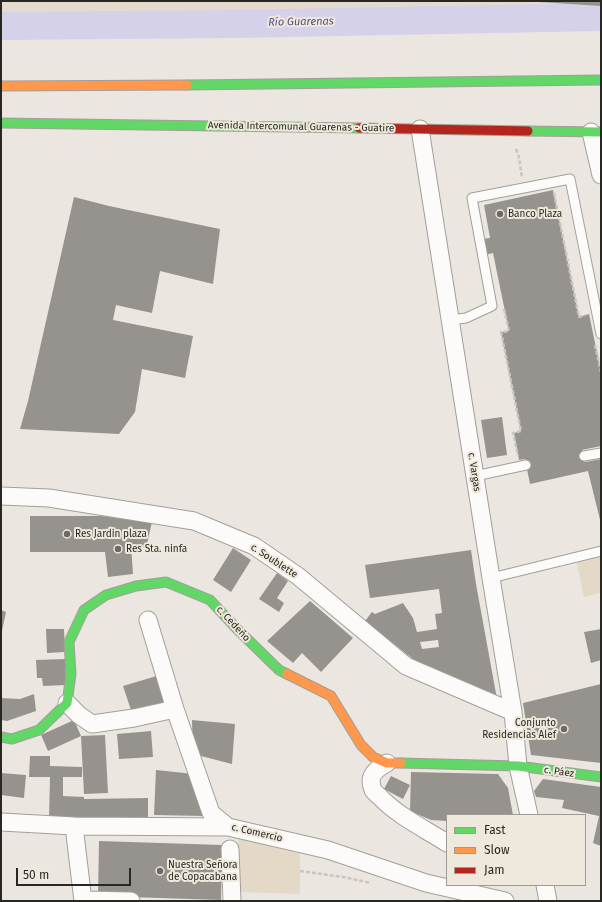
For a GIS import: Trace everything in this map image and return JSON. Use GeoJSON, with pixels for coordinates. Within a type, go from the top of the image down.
{"type":"FeatureCollection","features":[{"type":"Feature","properties":{"kind":"main road"},"geometry":{"type":"LineString","coordinates":[[1,86],[238,85],[601,80]]}},
{"type":"Feature","properties":{"kind":"main road","name":"Avenida Intercomunal Guarenas - Guatire"},"geometry":{"type":"LineString","coordinates":[[1,123],[596,132]]}},
{"type":"Feature","properties":{"kind":"main road","name":"c. Cedeño"},"geometry":{"type":"LineString","coordinates":[[67,703],[71,674],[69,642],[84,610],[106,595],[136,586],[166,582],[210,600],[237,630],[279,670],[331,696],[361,745],[373,757],[387,764],[518,766]]}},
{"type":"Feature","properties":{"kind":"main road"},"geometry":{"type":"LineString","coordinates":[[1,737],[12,739],[39,730],[67,703]]}},
{"type":"Feature","properties":{"kind":"main road","name":"c. Páez"},"geometry":{"type":"LineString","coordinates":[[518,766],[601,778]]}},
{"type":"Feature","properties":{"kind":"street","name":"c. Vargas"},"geometry":{"type":"LineString","coordinates":[[420,129],[513,712],[518,766],[529,814]]}},
{"type":"Feature","properties":{"kind":"street"},"geometry":{"type":"LineString","coordinates":[[596,132],[601,175]]}},
{"type":"Feature","properties":{"kind":"street","name":"c. Soublette"},"geometry":{"type":"LineString","coordinates":[[1,496],[49,498],[194,521],[254,546],[298,576],[406,666],[513,712]]}},
{"type":"Feature","properties":{"kind":"street"},"geometry":{"type":"LineString","coordinates":[[148,620],[175,709],[211,813],[228,827]]}},
{"type":"Feature","properties":{"kind":"street"},"geometry":{"type":"LineString","coordinates":[[67,703],[79,715],[92,724],[134,718],[175,709]]}},
{"type":"Feature","properties":{"kind":"street"},"geometry":{"type":"LineString","coordinates":[[387,764],[374,772],[371,780],[374,791],[397,811],[446,842]]}},
{"type":"Feature","properties":{"kind":"street","name":"c. Comercio"},"geometry":{"type":"LineString","coordinates":[[1,822],[74,826],[228,827],[328,850],[426,883],[505,901]]}},
{"type":"Feature","properties":{"kind":"street"},"geometry":{"type":"LineString","coordinates":[[74,826],[83,901],[131,901]]}},
{"type":"Feature","properties":{"kind":"street"},"geometry":{"type":"LineString","coordinates":[[230,849],[232,901]]}},
{"type":"Feature","properties":{"kind":"street"},"geometry":{"type":"LineString","coordinates":[[545,886],[548,901]]}},
{"type":"Feature","properties":{"kind":"lane"},"geometry":{"type":"LineString","coordinates":[[450,317],[492,306],[472,198],[570,179],[601,334]]}},
{"type":"Feature","properties":{"kind":"lane"},"geometry":{"type":"LineString","coordinates":[[584,456],[601,453]]}},
{"type":"Feature","properties":{"kind":"lane"},"geometry":{"type":"LineString","coordinates":[[475,476],[526,465]]}},
{"type":"Feature","properties":{"kind":"lane"},"geometry":{"type":"LineString","coordinates":[[491,578],[601,551]]}},
{"type":"Feature","properties":{"kind":"path"},"geometry":{"type":"LineString","coordinates":[[510,130],[519,157],[524,188]]}},
{"type":"Feature","properties":{"kind":"path"},"geometry":{"type":"LineString","coordinates":[[553,190],[576,305]]}},
{"type":"Feature","properties":{"kind":"path"},"geometry":{"type":"LineString","coordinates":[[492,306],[504,304],[509,331],[501,332],[521,431],[513,433],[519,460],[525,459],[526,465]]}},
{"type":"Feature","properties":{"kind":"path"},"geometry":{"type":"LineString","coordinates":[[300,870],[343,876],[374,884]]}},
{"type":"Feature","properties":{"kind":"shaded area"},"geometry":{"type":"Polygon","coordinates":[[[1,1],[601,1],[601,14],[1,20],[1,1]]]}},
{"type":"Feature","properties":{"kind":"shaded area"},"geometry":{"type":"Polygon","coordinates":[[[601,554],[601,593],[584,597],[576,560],[601,554]]]}},
{"type":"Feature","properties":{"kind":"shaded area"},"geometry":{"type":"Polygon","coordinates":[[[238,838],[300,854],[300,894],[239,892],[238,838]]]}},
{"type":"Feature","properties":{"kind":"building"},"geometry":{"type":"Polygon","coordinates":[[[601,1],[601,6],[539,2],[601,1]]]}},
{"type":"Feature","properties":{"kind":"building"},"geometry":{"type":"Polygon","coordinates":[[[553,190],[579,317],[589,314],[601,372],[601,446],[582,450],[585,462],[601,459],[601,524],[588,471],[530,484],[525,459],[519,460],[514,433],[521,431],[501,332],[509,331],[493,253],[485,255],[482,239],[490,238],[484,205],[553,190]]]}},
{"type":"Feature","properties":{"kind":"building"},"geometry":{"type":"Polygon","coordinates":[[[74,197],[109,206],[220,229],[213,284],[160,271],[152,313],[116,305],[113,320],[193,336],[185,378],[142,369],[135,412],[119,434],[20,429],[28,401],[74,197]]]}},
{"type":"Feature","properties":{"kind":"building"},"geometry":{"type":"Polygon","coordinates":[[[502,417],[507,455],[487,458],[481,420],[502,417]]]}},
{"type":"Feature","properties":{"kind":"building"},"geometry":{"type":"Polygon","coordinates":[[[30,516],[101,516],[152,522],[146,548],[131,545],[133,574],[108,577],[105,552],[30,552],[30,516]]]}},
{"type":"Feature","properties":{"kind":"building"},"geometry":{"type":"Polygon","coordinates":[[[233,548],[251,560],[231,592],[213,580],[233,548]]]}},
{"type":"Feature","properties":{"kind":"building"},"geometry":{"type":"Polygon","coordinates":[[[471,550],[497,699],[418,663],[365,621],[372,612],[375,614],[403,603],[413,618],[417,632],[437,629],[435,614],[442,613],[439,589],[370,598],[365,565],[471,550]],[[438,640],[420,642],[422,649],[439,647],[438,640]]]}},
{"type":"Feature","properties":{"kind":"building"},"geometry":{"type":"Polygon","coordinates":[[[277,573],[288,581],[277,598],[284,603],[279,612],[259,599],[277,573]]]}},
{"type":"Feature","properties":{"kind":"building"},"geometry":{"type":"Polygon","coordinates":[[[310,601],[353,638],[321,672],[302,653],[293,663],[267,641],[310,601]]]}},
{"type":"Feature","properties":{"kind":"building"},"geometry":{"type":"Polygon","coordinates":[[[1,610],[6,612],[2,631],[1,631],[1,610]]]}},
{"type":"Feature","properties":{"kind":"building"},"geometry":{"type":"Polygon","coordinates":[[[46,629],[64,629],[65,652],[47,653],[46,629]]]}},
{"type":"Feature","properties":{"kind":"building"},"geometry":{"type":"Polygon","coordinates":[[[601,629],[601,660],[591,663],[584,632],[601,629]]]}},
{"type":"Feature","properties":{"kind":"building"},"geometry":{"type":"Polygon","coordinates":[[[65,659],[66,685],[43,686],[42,678],[37,678],[36,660],[65,659]]]}},
{"type":"Feature","properties":{"kind":"building"},"geometry":{"type":"Polygon","coordinates":[[[160,675],[168,702],[132,713],[123,686],[160,675]]]}},
{"type":"Feature","properties":{"kind":"building","name":"Conjunto Residencias Alef"},"geometry":{"type":"Polygon","coordinates":[[[601,684],[601,763],[531,755],[523,703],[601,684]]]}},
{"type":"Feature","properties":{"kind":"building"},"geometry":{"type":"Polygon","coordinates":[[[34,694],[36,711],[7,721],[1,720],[1,698],[20,699],[34,694]]]}},
{"type":"Feature","properties":{"kind":"building"},"geometry":{"type":"Polygon","coordinates":[[[74,720],[81,736],[48,751],[41,735],[74,720]]]}},
{"type":"Feature","properties":{"kind":"building"},"geometry":{"type":"Polygon","coordinates":[[[192,720],[235,724],[232,764],[193,754],[192,720]]]}},
{"type":"Feature","properties":{"kind":"building"},"geometry":{"type":"Polygon","coordinates":[[[151,731],[153,757],[119,759],[117,734],[151,731]]]}},
{"type":"Feature","properties":{"kind":"building"},"geometry":{"type":"Polygon","coordinates":[[[105,735],[108,793],[84,794],[81,736],[105,735]]]}},
{"type":"Feature","properties":{"kind":"building"},"geometry":{"type":"Polygon","coordinates":[[[30,756],[50,756],[50,766],[82,767],[82,777],[63,777],[63,796],[84,797],[84,799],[148,798],[148,819],[49,818],[50,777],[29,777],[30,756]]]}},
{"type":"Feature","properties":{"kind":"building"},"geometry":{"type":"Polygon","coordinates":[[[156,770],[194,774],[204,816],[154,815],[156,770]]]}},
{"type":"Feature","properties":{"kind":"building"},"geometry":{"type":"Polygon","coordinates":[[[411,772],[498,774],[508,788],[513,814],[446,814],[446,821],[431,820],[410,811],[411,772]]]}},
{"type":"Feature","properties":{"kind":"building"},"geometry":{"type":"Polygon","coordinates":[[[1,773],[26,775],[24,798],[1,795],[1,773]]]}},
{"type":"Feature","properties":{"kind":"building"},"geometry":{"type":"Polygon","coordinates":[[[391,776],[410,785],[403,799],[384,789],[391,776]]]}},
{"type":"Feature","properties":{"kind":"building"},"geometry":{"type":"Polygon","coordinates":[[[543,779],[601,787],[601,846],[593,843],[599,816],[562,808],[564,800],[536,797],[534,791],[543,779]]]}},
{"type":"Feature","properties":{"kind":"building","name":"Nuestra Señora de Copacabana"},"geometry":{"type":"Polygon","coordinates":[[[99,841],[222,845],[221,900],[98,896],[99,841]]]}},
{"type":"Feature","properties":{"kind":"waterway","name":"Río Guarenas"},"geometry":{"type":"LineString","coordinates":[[1,26],[236,24],[601,17]]}},
{"type":"Feature","properties":{"kind":"traffic: fast"},"geometry":{"type":"LineString","coordinates":[[187,85],[601,80]]}},
{"type":"Feature","properties":{"kind":"traffic: fast"},"geometry":{"type":"LineString","coordinates":[[1,123],[359,128]]}},
{"type":"Feature","properties":{"kind":"traffic: fast"},"geometry":{"type":"LineString","coordinates":[[528,131],[601,132]]}},
{"type":"Feature","properties":{"kind":"traffic: fast"},"geometry":{"type":"LineString","coordinates":[[1,737],[12,739],[39,730],[67,703],[71,674],[69,642],[84,610],[106,595],[136,586],[166,582],[210,600],[279,670],[287,674]]}},
{"type":"Feature","properties":{"kind":"traffic: fast"},"geometry":{"type":"LineString","coordinates":[[401,763],[518,766],[601,777]]}},
{"type":"Feature","properties":{"kind":"traffic: slow"},"geometry":{"type":"LineString","coordinates":[[1,86],[187,85]]}},
{"type":"Feature","properties":{"kind":"traffic: slow"},"geometry":{"type":"LineString","coordinates":[[287,674],[331,696],[361,745],[373,757],[387,763],[401,763]]}},
{"type":"Feature","properties":{"kind":"traffic: jam"},"geometry":{"type":"LineString","coordinates":[[359,128],[528,131]]}},
{"type":"Feature","properties":{"kind":"place","name":"Banco Plaza"},"geometry":{"type":"Point","coordinates":[500,214]}},
{"type":"Feature","properties":{"kind":"place","name":"Res Jardin plaza"},"geometry":{"type":"Point","coordinates":[67,534]}},
{"type":"Feature","properties":{"kind":"place","name":"Res Sta. ninfa"},"geometry":{"type":"Point","coordinates":[118,549]}},
{"type":"Feature","properties":{"kind":"place","name":"Conjunto Residencias Alef"},"geometry":{"type":"Point","coordinates":[564,729]}},
{"type":"Feature","properties":{"kind":"place","name":"Nuestra Señora de Copacabana"},"geometry":{"type":"Point","coordinates":[160,871]}}]}
